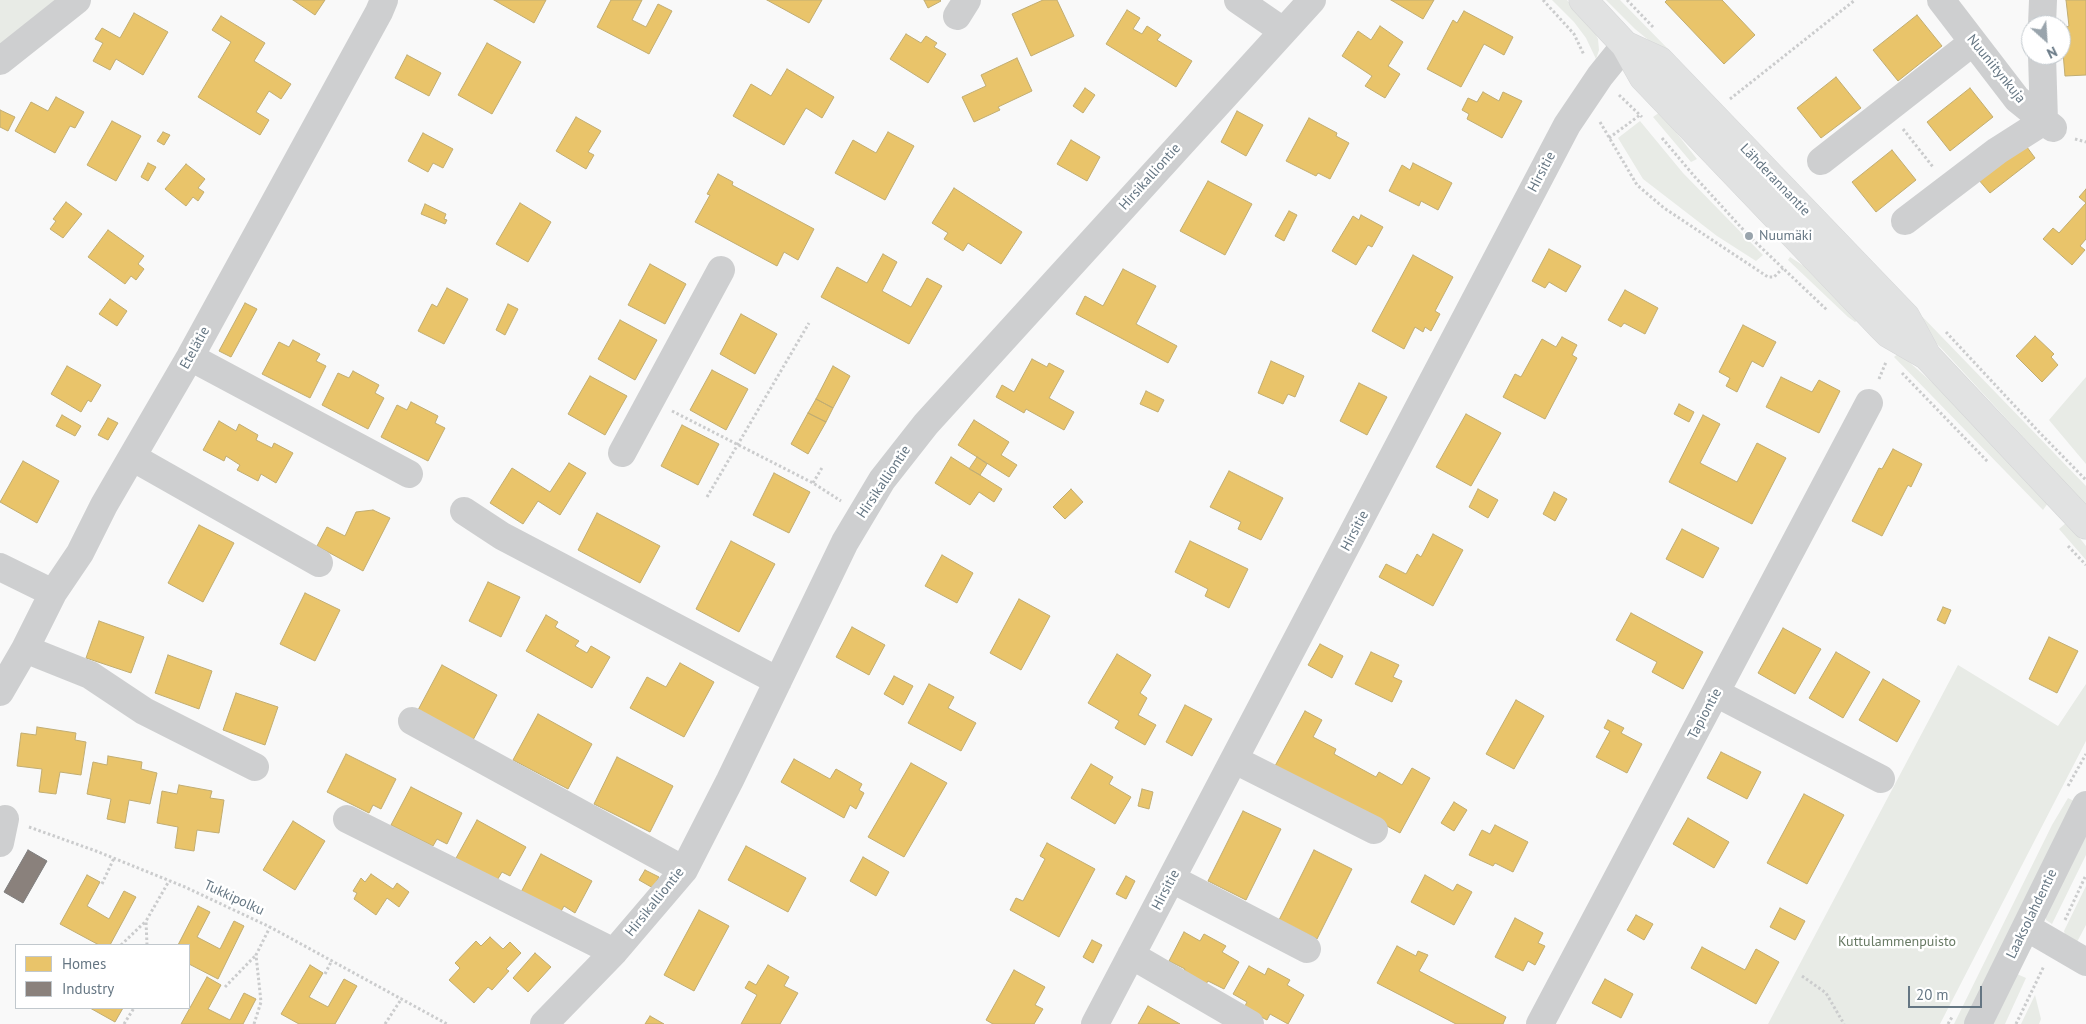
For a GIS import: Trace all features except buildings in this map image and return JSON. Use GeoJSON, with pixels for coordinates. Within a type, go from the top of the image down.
{"type":"FeatureCollection","features":[{"type":"Feature","properties":{"kind":"main road","name":"Lähderannantie"},"geometry":{"type":"LineString","coordinates":[[1583,0],[1624,45],[1660,60],[1906,317],[1927,356],[2086,525]]}},
{"type":"Feature","properties":{"kind":"street"},"geometry":{"type":"LineString","coordinates":[[0,61],[77,0]]}},
{"type":"Feature","properties":{"kind":"street","name":"Etelätie"},"geometry":{"type":"LineString","coordinates":[[0,692],[26,649],[53,593],[80,553],[104,505],[190,357],[384,0]]}},
{"type":"Feature","properties":{"kind":"street"},"geometry":{"type":"LineString","coordinates":[[1238,0],[1283,32]]}},
{"type":"Feature","properties":{"kind":"street","name":"Hirsikalliontie"},"geometry":{"type":"LineString","coordinates":[[544,1024],[614,952],[684,870],[846,542],[882,480],[926,424],[1312,0]]}},
{"type":"Feature","properties":{"kind":"street","name":"Nuuniitynkuja"},"geometry":{"type":"LineString","coordinates":[[1941,0],[2017,99],[2051,126]]}},
{"type":"Feature","properties":{"kind":"street"},"geometry":{"type":"LineString","coordinates":[[2042,15],[2043,0]]}},
{"type":"Feature","properties":{"kind":"street"},"geometry":{"type":"LineString","coordinates":[[1821,161],[1973,42]]}},
{"type":"Feature","properties":{"kind":"street","name":"Hirsitie"},"geometry":{"type":"LineString","coordinates":[[1095,1024],[1567,125],[1624,45]]}},
{"type":"Feature","properties":{"kind":"street"},"geometry":{"type":"LineString","coordinates":[[1905,221],[1996,151],[2051,126],[2043,65]]}},
{"type":"Feature","properties":{"kind":"street"},"geometry":{"type":"LineString","coordinates":[[622,453],[722,270]]}},
{"type":"Feature","properties":{"kind":"street"},"geometry":{"type":"LineString","coordinates":[[190,357],[409,474]]}},
{"type":"Feature","properties":{"kind":"street","name":"Tapiontie"},"geometry":{"type":"LineString","coordinates":[[1540,1024],[1869,403]]}},
{"type":"Feature","properties":{"kind":"street"},"geometry":{"type":"LineString","coordinates":[[132,456],[319,563]]}},
{"type":"Feature","properties":{"kind":"street"},"geometry":{"type":"LineString","coordinates":[[464,511],[502,536],[778,682]]}},
{"type":"Feature","properties":{"kind":"street"},"geometry":{"type":"LineString","coordinates":[[0,567],[53,593]]}},
{"type":"Feature","properties":{"kind":"street"},"geometry":{"type":"LineString","coordinates":[[26,649],[90,676],[144,711],[255,767]]}},
{"type":"Feature","properties":{"kind":"street"},"geometry":{"type":"LineString","coordinates":[[1716,693],[1882,779]]}},
{"type":"Feature","properties":{"kind":"street"},"geometry":{"type":"LineString","coordinates":[[412,721],[684,870]]}},
{"type":"Feature","properties":{"kind":"street"},"geometry":{"type":"LineString","coordinates":[[1235,760],[1374,830]]}},
{"type":"Feature","properties":{"kind":"street","name":"Laaksolahdentie"},"geometry":{"type":"LineString","coordinates":[[1978,1024],[2086,805]]}},
{"type":"Feature","properties":{"kind":"street"},"geometry":{"type":"LineString","coordinates":[[347,819],[614,952]]}},
{"type":"Feature","properties":{"kind":"street"},"geometry":{"type":"LineString","coordinates":[[1172,879],[1307,949]]}},
{"type":"Feature","properties":{"kind":"street"},"geometry":{"type":"LineString","coordinates":[[2026,927],[2086,962]]}},
{"type":"Feature","properties":{"kind":"street"},"geometry":{"type":"LineString","coordinates":[[1131,956],[1250,1024]]}},
{"type":"Feature","properties":{"kind":"path"},"geometry":{"type":"LineString","coordinates":[[1727,102],[1855,0]]}},
{"type":"Feature","properties":{"kind":"path"},"geometry":{"type":"LineString","coordinates":[[1582,104],[1596,114],[1637,184],[1664,208],[1768,278],[1774,277],[1783,268]]}},
{"type":"Feature","properties":{"kind":"path"},"geometry":{"type":"LineString","coordinates":[[1888,109],[1949,188]]}},
{"type":"Feature","properties":{"kind":"path"},"geometry":{"type":"LineString","coordinates":[[1609,138],[1640,115]]}},
{"type":"Feature","properties":{"kind":"path"},"geometry":{"type":"LineString","coordinates":[[706,497],[810,323]]}},
{"type":"Feature","properties":{"kind":"path"},"geometry":{"type":"LineString","coordinates":[[651,400],[813,483],[834,495],[859,518]]}},
{"type":"Feature","properties":{"kind":"path"},"geometry":{"type":"LineString","coordinates":[[813,483],[823,466]]}},
{"type":"Feature","properties":{"kind":"path","name":"Tukkipolku"},"geometry":{"type":"LineString","coordinates":[[2,831],[114,858],[169,881],[270,927],[448,1024]]}},
{"type":"Feature","properties":{"kind":"path"},"geometry":{"type":"LineString","coordinates":[[102,884],[114,858]]}},
{"type":"Feature","properties":{"kind":"path"},"geometry":{"type":"LineString","coordinates":[[122,944],[146,921],[169,881]]}},
{"type":"Feature","properties":{"kind":"path"},"geometry":{"type":"LineString","coordinates":[[146,921],[147,944]]}},
{"type":"Feature","properties":{"kind":"path"},"geometry":{"type":"LineString","coordinates":[[225,987],[256,955],[270,927]]}},
{"type":"Feature","properties":{"kind":"path"},"geometry":{"type":"LineString","coordinates":[[254,1024],[260,1002],[256,955]]}},
{"type":"Feature","properties":{"kind":"path"},"geometry":{"type":"LineString","coordinates":[[324,974],[332,960]]}},
{"type":"Feature","properties":{"kind":"path"},"geometry":{"type":"LineString","coordinates":[[1802,976],[1826,993],[1844,1024]]}},
{"type":"Feature","properties":{"kind":"path"},"geometry":{"type":"LineString","coordinates":[[385,1024],[402,998]]}},
{"type":"Feature","properties":{"kind":"path"},"geometry":{"type":"LineString","coordinates":[[124,1024],[133,1009]]}},
{"type":"Feature","properties":{"kind":"green space"},"geometry":{"type":"Polygon","coordinates":[[[0,0],[67,0],[0,61],[0,0]]]}},
{"type":"Feature","properties":{"kind":"green space"},"geometry":{"type":"Polygon","coordinates":[[[1552,0],[1567,0],[1593,29],[1598,39],[1599,50],[1596,59],[1586,38],[1574,22],[1552,0]]]}},
{"type":"Feature","properties":{"kind":"green space"},"geometry":{"type":"Polygon","coordinates":[[[1606,0],[1620,0],[1671,52],[1668,56],[1635,29],[1606,0]]]}},
{"type":"Feature","properties":{"kind":"green space"},"geometry":{"type":"Polygon","coordinates":[[[1660,112],[1697,159],[1691,162],[1653,117],[1660,112]]]}},
{"type":"Feature","properties":{"kind":"green space"},"geometry":{"type":"Polygon","coordinates":[[[1640,121],[1683,173],[1763,255],[1756,261],[1717,236],[1643,179],[1618,138],[1640,121]]]}},
{"type":"Feature","properties":{"kind":"green space"},"geometry":{"type":"Polygon","coordinates":[[[1790,257],[1818,275],[1861,318],[1855,322],[1848,317],[1788,260],[1790,257]]]}},
{"type":"Feature","properties":{"kind":"green space"},"geometry":{"type":"Polygon","coordinates":[[[1912,306],[2086,486],[2086,505],[1941,348],[1903,311],[1912,306]]]}},
{"type":"Feature","properties":{"kind":"green space"},"geometry":{"type":"Polygon","coordinates":[[[1899,353],[1953,401],[2048,503],[2043,510],[1894,357],[1899,353]]]}},
{"type":"Feature","properties":{"kind":"green space"},"geometry":{"type":"Polygon","coordinates":[[[2086,377],[2086,464],[2049,420],[2086,377]]]}},
{"type":"Feature","properties":{"kind":"green space"},"geometry":{"type":"Polygon","coordinates":[[[2067,522],[2086,546],[2086,560],[2059,529],[2067,522]]]}},
{"type":"Feature","properties":{"kind":"green space","name":"Kuttulammenpuisto"},"geometry":{"type":"Polygon","coordinates":[[[1958,665],[2058,726],[2086,684],[2086,741],[1940,1024],[1768,1024],[1958,665]]]}},
{"type":"Feature","properties":{"kind":"green space"},"geometry":{"type":"Polygon","coordinates":[[[2068,798],[2074,801],[1965,1024],[1954,1024],[2052,825],[2068,798]]]}},
{"type":"Feature","properties":{"kind":"green space"},"geometry":{"type":"Polygon","coordinates":[[[2086,833],[2086,855],[2052,924],[2046,920],[2046,915],[2086,833]]]}},
{"type":"Feature","properties":{"kind":"green space"},"geometry":{"type":"Polygon","coordinates":[[[2086,886],[2086,925],[2076,944],[2066,938],[2064,931],[2086,886]]]}},
{"type":"Feature","properties":{"kind":"green space"},"geometry":{"type":"Polygon","coordinates":[[[2017,974],[2026,978],[2005,1024],[1993,1024],[2017,974]]]}},
{"type":"Feature","properties":{"kind":"green space"},"geometry":{"type":"Polygon","coordinates":[[[2035,995],[2041,1019],[2039,1024],[2021,1024],[2035,995]]]}},
{"type":"Feature","properties":{"kind":"place","name":"Nuumäki"},"geometry":{"type":"Point","coordinates":[1749,236]}}]}
